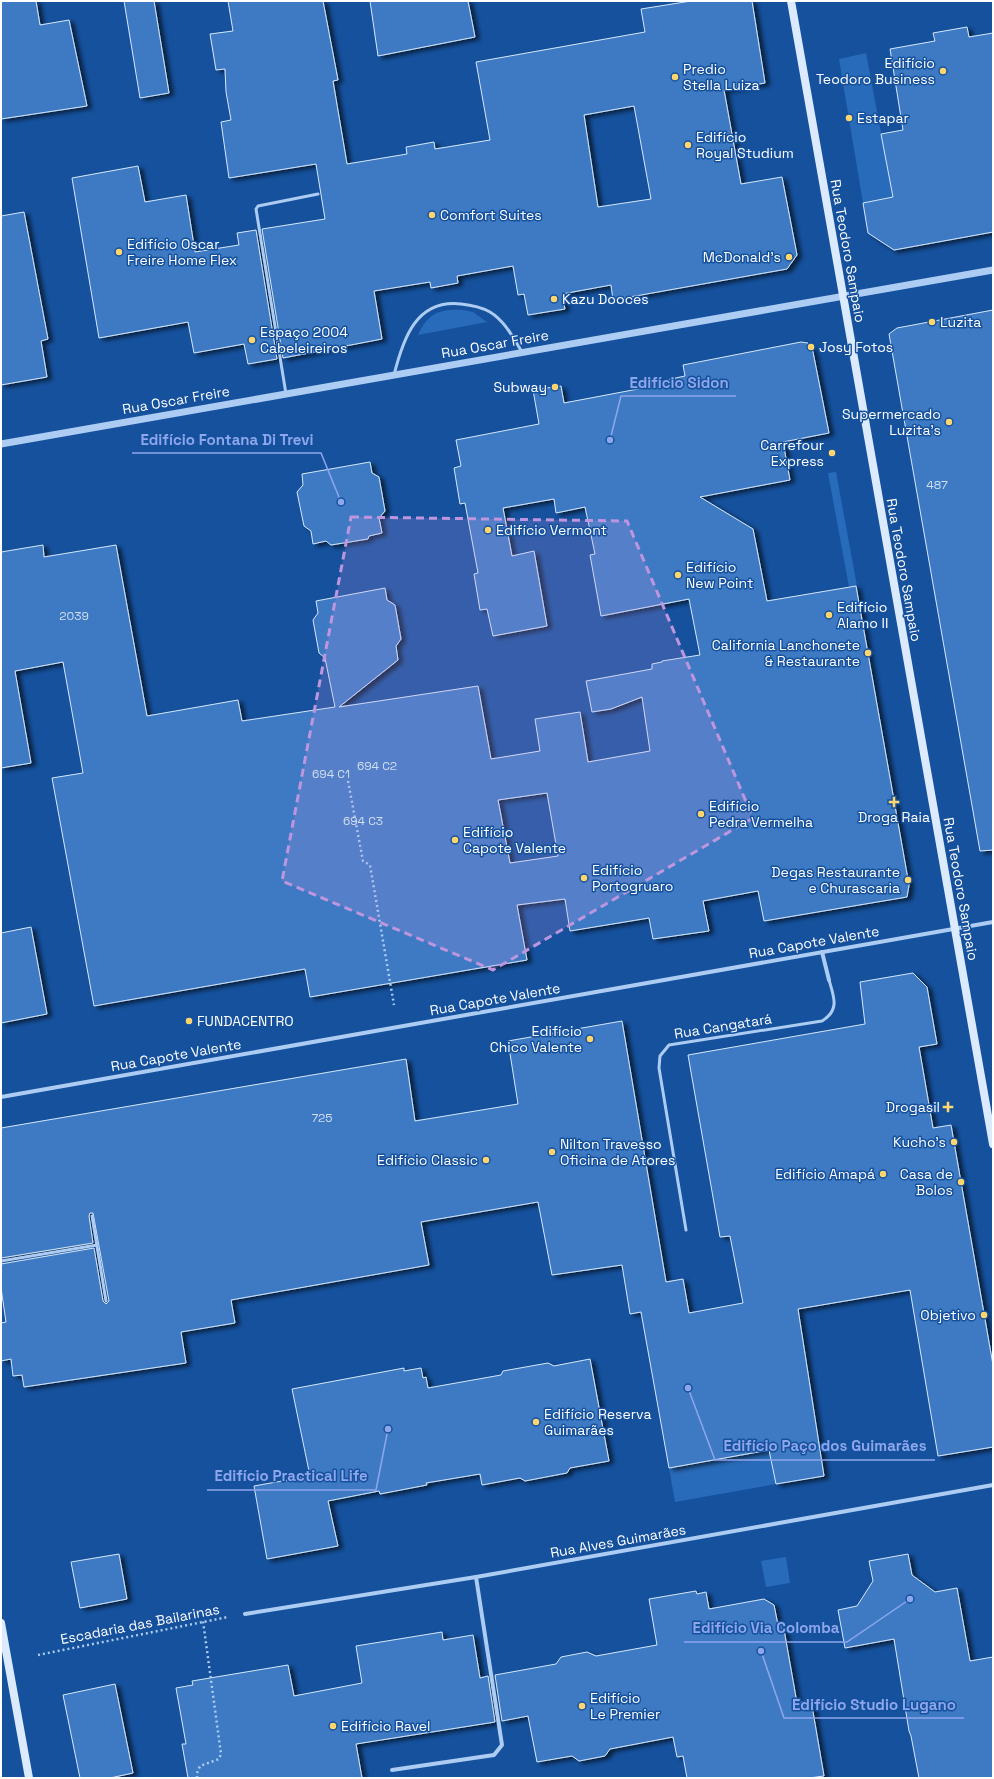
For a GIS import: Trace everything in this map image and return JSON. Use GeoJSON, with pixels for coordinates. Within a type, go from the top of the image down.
{"type":"FeatureCollection","features":[{"type":"Feature","properties":{"kind":"main road","name":"Rua Teodoro Sampaio"},"geometry":{"type":"LineString","coordinates":[[791,1],[993,1144]]}},
{"type":"Feature","properties":{"kind":"main road"},"geometry":{"type":"LineString","coordinates":[[1,1623],[4,1661],[29,1778]]}},
{"type":"Feature","properties":{"kind":"street","name":"Rua Oscar Freire"},"geometry":{"type":"LineString","coordinates":[[1,444],[993,270]]}},
{"type":"Feature","properties":{"kind":"street","name":"Rua Capote Valente"},"geometry":{"type":"LineString","coordinates":[[1,1097],[993,922]]}},
{"type":"Feature","properties":{"kind":"street","name":"Rua Cangatará"},"geometry":{"type":"LineString","coordinates":[[822,952],[830,980]]}},
{"type":"Feature","properties":{"kind":"street","name":"Rua Alves Guimarães"},"geometry":{"type":"LineString","coordinates":[[246,1614],[476,1577],[993,1485]]}},
{"type":"Feature","properties":{"kind":"street"},"geometry":{"type":"LineString","coordinates":[[392,1770],[494,1755],[502,1745],[476,1577]]}},
{"type":"Feature","properties":{"kind":"lane"},"geometry":{"type":"LineString","coordinates":[[286,394],[256,209],[258,206],[318,194]]}},
{"type":"Feature","properties":{"kind":"lane"},"geometry":{"type":"LineString","coordinates":[[394,375],[403,346],[412,327],[422,314],[436,306],[454,303],[472,305],[491,312],[506,327],[522,352]]}},
{"type":"Feature","properties":{"kind":"lane","name":"Rua Cangatará"},"geometry":{"type":"LineString","coordinates":[[686,1230],[659,1068],[660,1056],[669,1045],[822,1021],[833,1012],[835,1001],[830,980]]}},
{"type":"Feature","properties":{"kind":"lane"},"geometry":{"type":"LineString","coordinates":[[92,1216],[106,1301]]}},
{"type":"Feature","properties":{"kind":"lane"},"geometry":{"type":"LineString","coordinates":[[1,1261],[97,1245]]}},
{"type":"Feature","properties":{"kind":"path"},"geometry":{"type":"LineString","coordinates":[[348,781],[363,861],[370,865],[394,1005]]}},
{"type":"Feature","properties":{"kind":"path","name":"Escadaria das Bailarinas"},"geometry":{"type":"LineString","coordinates":[[38,1655],[203,1621],[246,1614]]}},
{"type":"Feature","properties":{"kind":"path"},"geometry":{"type":"LineString","coordinates":[[197,1778],[197,1773],[200,1766],[219,1759],[221,1754],[203,1621]]}},
{"type":"Feature","properties":{"kind":"highlighted area"},"geometry":{"type":"Polygon","coordinates":[[[351,517],[627,521],[753,818],[493,970],[282,881],[351,517]]]}},
{"type":"Feature","properties":{"kind":"shaded area"},"geometry":{"type":"Polygon","coordinates":[[[866,53],[893,197],[863,203],[839,59],[866,53]]]}},
{"type":"Feature","properties":{"kind":"shaded area"},"geometry":{"type":"Polygon","coordinates":[[[449,310],[464,310],[473,312],[487,322],[418,335],[426,321],[436,314],[449,310]]]}},
{"type":"Feature","properties":{"kind":"shaded area"},"geometry":{"type":"Polygon","coordinates":[[[836,472],[857,586],[849,587],[828,473],[836,472]]]}},
{"type":"Feature","properties":{"kind":"shaded area"},"geometry":{"type":"Polygon","coordinates":[[[769,1450],[776,1484],[675,1502],[669,1468],[769,1450]]]}},
{"type":"Feature","properties":{"kind":"shaded area"},"geometry":{"type":"Polygon","coordinates":[[[786,1557],[790,1583],[766,1587],[761,1561],[786,1557]]]}},
{"type":"Feature","properties":{"kind":"building"},"geometry":{"type":"Polygon","coordinates":[[[1,1],[36,1],[40,25],[69,20],[87,106],[1,119],[1,1]]]}},
{"type":"Feature","properties":{"kind":"building"},"geometry":{"type":"Polygon","coordinates":[[[124,1],[154,1],[169,93],[140,98],[124,1]]]}},
{"type":"Feature","properties":{"kind":"building"},"geometry":{"type":"Polygon","coordinates":[[[228,1],[323,1],[338,80],[333,81],[347,164],[407,154],[406,147],[434,142],[435,149],[490,140],[476,62],[645,32],[641,9],[691,1],[752,1],[765,83],[724,90],[741,184],[782,177],[797,255],[787,269],[613,300],[611,285],[562,294],[565,309],[528,315],[524,294],[518,295],[513,266],[457,276],[458,283],[431,288],[430,282],[374,291],[382,339],[283,358],[262,229],[325,219],[316,164],[229,178],[221,122],[231,120],[226,92],[225,69],[216,70],[210,34],[233,31],[228,1]],[[634,106],[584,115],[598,207],[651,199],[634,106]]]}},
{"type":"Feature","properties":{"kind":"building"},"geometry":{"type":"Polygon","coordinates":[[[370,1],[468,1],[475,37],[378,56],[370,1]]]}},
{"type":"Feature","properties":{"kind":"building"},"geometry":{"type":"Polygon","coordinates":[[[967,27],[969,37],[993,33],[993,232],[894,250],[868,233],[863,203],[893,197],[881,134],[903,130],[890,49],[935,41],[933,33],[967,27]]]}},
{"type":"Feature","properties":{"kind":"building"},"geometry":{"type":"Polygon","coordinates":[[[138,166],[145,202],[186,195],[195,252],[239,245],[237,233],[256,230],[277,359],[248,364],[244,344],[194,353],[188,322],[99,338],[72,178],[138,166]]]}},
{"type":"Feature","properties":{"kind":"building"},"geometry":{"type":"Polygon","coordinates":[[[24,212],[48,339],[41,341],[47,377],[1,385],[1,216],[24,212]]]}},
{"type":"Feature","properties":{"kind":"building"},"geometry":{"type":"Polygon","coordinates":[[[993,310],[993,850],[980,851],[889,334],[897,328],[993,310]]]}},
{"type":"Feature","properties":{"kind":"building"},"geometry":{"type":"Polygon","coordinates":[[[801,342],[808,343],[813,352],[829,433],[783,442],[790,480],[700,497],[753,529],[767,601],[856,586],[909,885],[907,897],[764,921],[758,891],[703,901],[709,931],[653,939],[649,918],[570,931],[565,899],[517,905],[527,960],[310,997],[305,969],[94,1006],[52,778],[83,773],[63,662],[15,671],[31,763],[1,768],[1,552],[43,545],[44,557],[116,545],[147,716],[238,700],[242,721],[335,707],[325,658],[319,653],[313,620],[318,613],[316,601],[385,588],[387,600],[395,605],[401,639],[396,646],[398,660],[339,707],[478,686],[491,759],[540,751],[535,719],[580,712],[588,762],[650,751],[642,697],[611,709],[592,712],[586,681],[652,669],[652,664],[662,661],[700,655],[689,599],[601,616],[590,555],[595,554],[585,507],[556,513],[554,499],[503,508],[512,556],[534,551],[547,626],[493,636],[487,609],[480,610],[474,574],[478,573],[465,503],[460,504],[454,468],[461,466],[456,440],[539,424],[533,390],[561,386],[564,403],[638,389],[638,386],[685,376],[683,365],[801,342]],[[547,793],[498,800],[510,863],[558,856],[547,793]]]}},
{"type":"Feature","properties":{"kind":"building"},"geometry":{"type":"Polygon","coordinates":[[[370,462],[372,473],[379,477],[385,511],[379,518],[382,533],[369,536],[368,539],[331,545],[326,541],[313,544],[311,531],[304,526],[297,492],[303,485],[302,474],[370,462]]]}},
{"type":"Feature","properties":{"kind":"building"},"geometry":{"type":"Polygon","coordinates":[[[31,927],[47,1014],[1,1023],[1,933],[31,927]]]}},
{"type":"Feature","properties":{"kind":"building"},"geometry":{"type":"Polygon","coordinates":[[[913,973],[927,987],[937,1044],[919,1047],[933,1128],[951,1125],[993,1365],[993,1447],[938,1456],[910,1290],[798,1309],[824,1476],[776,1484],[769,1450],[669,1468],[641,1312],[630,1314],[622,1265],[552,1275],[538,1202],[421,1222],[429,1265],[231,1300],[235,1323],[181,1332],[186,1363],[24,1387],[22,1375],[13,1376],[11,1359],[1,1361],[1,1323],[6,1322],[1,1288],[1,1264],[94,1248],[103,1301],[106,1304],[109,1301],[93,1213],[90,1213],[89,1216],[93,1243],[1,1258],[1,1128],[406,1059],[415,1121],[518,1104],[508,1041],[622,1021],[666,1282],[683,1279],[689,1313],[743,1303],[730,1236],[720,1237],[688,1055],[865,1024],[860,982],[913,973]]]}},
{"type":"Feature","properties":{"kind":"building"},"geometry":{"type":"Polygon","coordinates":[[[590,1359],[609,1461],[570,1468],[567,1473],[525,1481],[520,1478],[482,1485],[480,1474],[426,1483],[427,1485],[380,1494],[379,1491],[328,1501],[338,1546],[267,1559],[254,1486],[310,1476],[292,1389],[404,1368],[404,1371],[421,1368],[423,1378],[426,1377],[428,1388],[501,1375],[503,1371],[548,1363],[554,1366],[590,1359]]]}},
{"type":"Feature","properties":{"kind":"building"},"geometry":{"type":"Polygon","coordinates":[[[119,1554],[127,1599],[80,1608],[71,1562],[119,1554]]]}},
{"type":"Feature","properties":{"kind":"building"},"geometry":{"type":"Polygon","coordinates":[[[908,1554],[912,1575],[935,1592],[957,1588],[970,1661],[993,1657],[993,1778],[919,1778],[909,1731],[894,1639],[845,1648],[838,1610],[857,1606],[873,1581],[869,1561],[908,1554]]]}},
{"type":"Feature","properties":{"kind":"building"},"geometry":{"type":"Polygon","coordinates":[[[696,1591],[697,1594],[706,1592],[709,1609],[764,1599],[774,1605],[778,1625],[783,1624],[797,1703],[811,1700],[824,1776],[809,1778],[687,1778],[683,1756],[677,1757],[673,1737],[610,1749],[605,1756],[579,1761],[572,1756],[537,1762],[528,1716],[502,1721],[495,1675],[556,1664],[561,1657],[587,1652],[596,1656],[657,1645],[649,1599],[696,1591]]]}},
{"type":"Feature","properties":{"kind":"building"},"geometry":{"type":"Polygon","coordinates":[[[442,1632],[443,1640],[473,1635],[480,1678],[488,1676],[495,1722],[356,1744],[362,1778],[188,1778],[182,1744],[186,1744],[176,1688],[193,1685],[192,1681],[288,1665],[294,1696],[362,1683],[356,1646],[442,1632]]]}},
{"type":"Feature","properties":{"kind":"building"},"geometry":{"type":"Polygon","coordinates":[[[115,1684],[133,1773],[110,1778],[80,1778],[63,1695],[115,1684]]]}},
{"type":"Feature","properties":{"kind":"place","name":"Edifício Teodoro Business"},"geometry":{"type":"Point","coordinates":[943,71]}},
{"type":"Feature","properties":{"kind":"place","name":"Predio Stella Luiza"},"geometry":{"type":"Point","coordinates":[675,77]}},
{"type":"Feature","properties":{"kind":"place","name":"Estapar"},"geometry":{"type":"Point","coordinates":[849,118]}},
{"type":"Feature","properties":{"kind":"place","name":"Edifício Royal Studium"},"geometry":{"type":"Point","coordinates":[688,145]}},
{"type":"Feature","properties":{"kind":"place","name":"Comfort Suites"},"geometry":{"type":"Point","coordinates":[432,215]}},
{"type":"Feature","properties":{"kind":"place","name":"Edifício Oscar Freire Home Flex"},"geometry":{"type":"Point","coordinates":[119,252]}},
{"type":"Feature","properties":{"kind":"place","name":"McDonald's"},"geometry":{"type":"Point","coordinates":[789,257]}},
{"type":"Feature","properties":{"kind":"place","name":"Kazu Dooces"},"geometry":{"type":"Point","coordinates":[554,299]}},
{"type":"Feature","properties":{"kind":"place","name":"Luzita"},"geometry":{"type":"Point","coordinates":[932,322]}},
{"type":"Feature","properties":{"kind":"place","name":"Espaço 2004 Cabeleireiros"},"geometry":{"type":"Point","coordinates":[252,340]}},
{"type":"Feature","properties":{"kind":"place","name":"Josy Fotos"},"geometry":{"type":"Point","coordinates":[811,347]}},
{"type":"Feature","properties":{"kind":"place","name":"Subway"},"geometry":{"type":"Point","coordinates":[555,387]}},
{"type":"Feature","properties":{"kind":"place","name":"Supermercado Luzita's"},"geometry":{"type":"Point","coordinates":[949,422]}},
{"type":"Feature","properties":{"kind":"place","name":"Edifício Sidon"},"geometry":{"type":"Point","coordinates":[610,440]}},
{"type":"Feature","properties":{"kind":"place","name":"Carrefour Express"},"geometry":{"type":"Point","coordinates":[832,453]}},
{"type":"Feature","properties":{"kind":"place","name":"Edifício Fontana Di Trevi"},"geometry":{"type":"Point","coordinates":[341,502]}},
{"type":"Feature","properties":{"kind":"place","name":"Edifício Vermont"},"geometry":{"type":"Point","coordinates":[488,530]}},
{"type":"Feature","properties":{"kind":"place","name":"Edifício New Point"},"geometry":{"type":"Point","coordinates":[678,575]}},
{"type":"Feature","properties":{"kind":"place","name":"Edifício Alamo II"},"geometry":{"type":"Point","coordinates":[829,615]}},
{"type":"Feature","properties":{"kind":"place","name":"California Lanchonete & Restaurante"},"geometry":{"type":"Point","coordinates":[868,653]}},
{"type":"Feature","properties":{"kind":"place","name":"Droga Raia"},"geometry":{"type":"Point","coordinates":[894,802]}},
{"type":"Feature","properties":{"kind":"place","name":"Edifício Pedra Vermelha"},"geometry":{"type":"Point","coordinates":[701,814]}},
{"type":"Feature","properties":{"kind":"place","name":"Edifício Capote Valente"},"geometry":{"type":"Point","coordinates":[455,840]}},
{"type":"Feature","properties":{"kind":"place","name":"Edifício Portogruaro"},"geometry":{"type":"Point","coordinates":[584,878]}},
{"type":"Feature","properties":{"kind":"place","name":"Degas Restaurante e Churascaria"},"geometry":{"type":"Point","coordinates":[908,880]}},
{"type":"Feature","properties":{"kind":"place","name":"FUNDACENTRO"},"geometry":{"type":"Point","coordinates":[189,1021]}},
{"type":"Feature","properties":{"kind":"place","name":"Edifício Chico Valente"},"geometry":{"type":"Point","coordinates":[590,1039]}},
{"type":"Feature","properties":{"kind":"place","name":"Drogasil"},"geometry":{"type":"Point","coordinates":[948,1107]}},
{"type":"Feature","properties":{"kind":"place","name":"Kucho's"},"geometry":{"type":"Point","coordinates":[954,1142]}},
{"type":"Feature","properties":{"kind":"place","name":"Nilton Travesso Oficina de Atores"},"geometry":{"type":"Point","coordinates":[552,1152]}},
{"type":"Feature","properties":{"kind":"place","name":"Edifício Classic"},"geometry":{"type":"Point","coordinates":[486,1160]}},
{"type":"Feature","properties":{"kind":"place","name":"Edifício Amapá"},"geometry":{"type":"Point","coordinates":[883,1174]}},
{"type":"Feature","properties":{"kind":"place","name":"Casa de Bolos"},"geometry":{"type":"Point","coordinates":[961,1182]}},
{"type":"Feature","properties":{"kind":"place","name":"Objetivo"},"geometry":{"type":"Point","coordinates":[984,1315]}},
{"type":"Feature","properties":{"kind":"place","name":"Edifício Paço dos Guimarães"},"geometry":{"type":"Point","coordinates":[688,1388]}},
{"type":"Feature","properties":{"kind":"place","name":"Edifício Reserva Guimarães"},"geometry":{"type":"Point","coordinates":[536,1422]}},
{"type":"Feature","properties":{"kind":"place","name":"Edifício Practical Life"},"geometry":{"type":"Point","coordinates":[388,1429]}},
{"type":"Feature","properties":{"kind":"place","name":"Edifício Via Colomba"},"geometry":{"type":"Point","coordinates":[910,1599]}},
{"type":"Feature","properties":{"kind":"place","name":"Edifício Studio Lugano"},"geometry":{"type":"Point","coordinates":[761,1651]}},
{"type":"Feature","properties":{"kind":"place","name":"Edifício Le Premier"},"geometry":{"type":"Point","coordinates":[582,1706]}},
{"type":"Feature","properties":{"kind":"place","name":"Edifício Ravel"},"geometry":{"type":"Point","coordinates":[333,1726]}}]}
